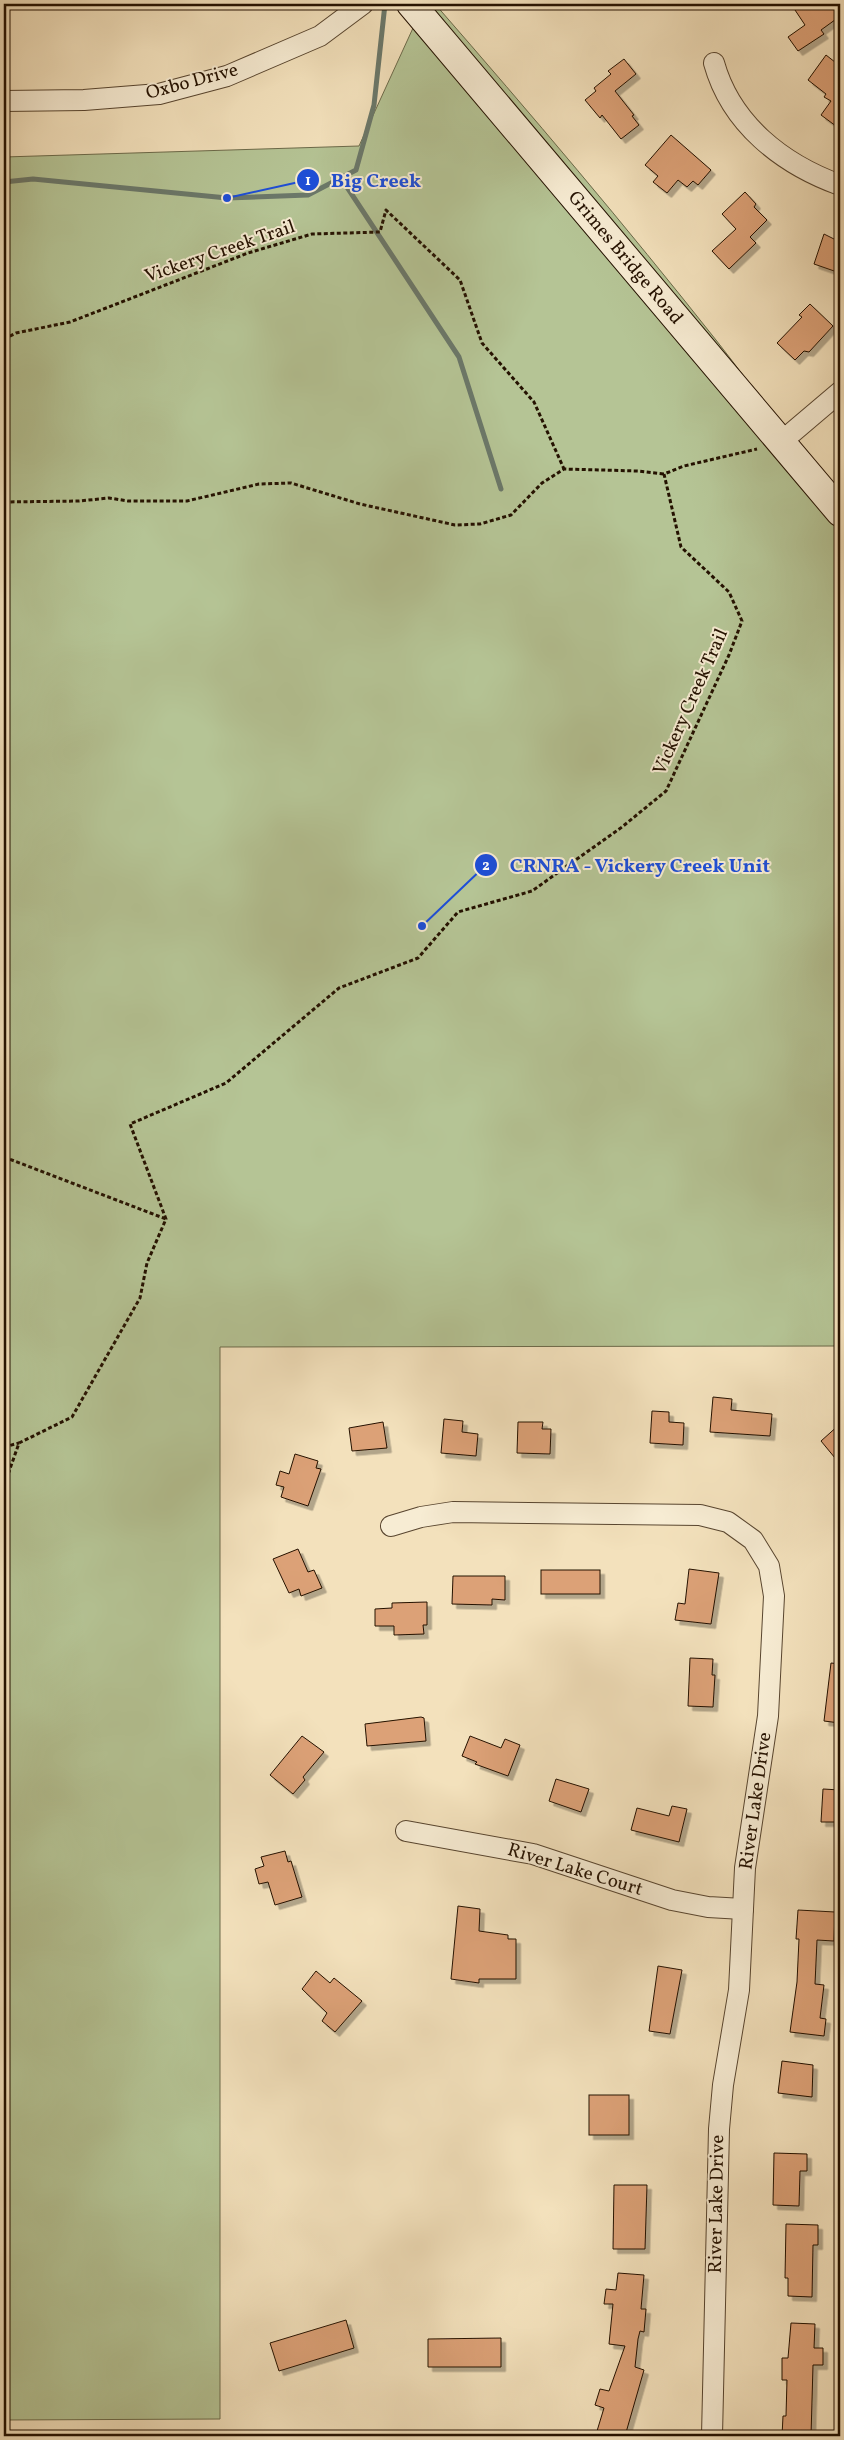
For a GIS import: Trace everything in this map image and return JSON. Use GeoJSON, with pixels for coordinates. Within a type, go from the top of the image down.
{"type":"FeatureCollection","features":[{"type":"Feature","properties":{"kind":"street","name":"Oxbo Drive"},"geometry":{"type":"LineString","coordinates":[[4,101],[84,100],[159,94],[227,76],[320,36],[363,4]]}},
{"type":"Feature","properties":{"kind":"street","name":"Grimes Bridge Road"},"geometry":{"type":"LineString","coordinates":[[411,4],[840,512]]}},
{"type":"Feature","properties":{"kind":"street"},"geometry":{"type":"LineString","coordinates":[[714,63],[721,86],[731,105],[758,136],[783,157],[823,179],[840,185]]}},
{"type":"Feature","properties":{"kind":"street"},"geometry":{"type":"LineString","coordinates":[[780,442],[840,392]]}},
{"type":"Feature","properties":{"kind":"street","name":"River Lake Drive"},"geometry":{"type":"LineString","coordinates":[[391,1526],[421,1517],[453,1512],[700,1515],[728,1522],[753,1540],[769,1566],[774,1596],[768,1716],[745,1868],[739,1990],[723,2085],[719,2129],[712,2436]]}},
{"type":"Feature","properties":{"kind":"street","name":"River Lake Court"},"geometry":{"type":"LineString","coordinates":[[406,1831],[533,1854],[672,1900],[708,1907],[743,1909]]}},
{"type":"Feature","properties":{"kind":"path","name":"Vickery Creek Trail"},"geometry":{"type":"LineString","coordinates":[[4,339],[16,333],[70,322],[248,253],[312,234],[380,232],[386,210],[460,280],[482,343],[534,402],[564,469]]}},
{"type":"Feature","properties":{"kind":"path"},"geometry":{"type":"LineString","coordinates":[[4,502],[79,501],[109,498],[128,501],[187,501],[259,484],[291,483],[360,504],[455,525],[480,524],[511,515],[542,482],[564,469],[638,471],[664,474],[684,466],[780,442]]}},
{"type":"Feature","properties":{"kind":"path","name":"Vickery Creek Trail"},"geometry":{"type":"LineString","coordinates":[[166,1219],[130,1124],[226,1083],[339,988],[418,958],[458,912],[532,892],[622,826],[666,790],[729,655],[742,622],[729,592],[681,547],[664,474]]}},
{"type":"Feature","properties":{"kind":"path"},"geometry":{"type":"LineString","coordinates":[[4,1157],[166,1219],[147,1263],[140,1298],[72,1417],[19,1444],[4,1447]]}},
{"type":"Feature","properties":{"kind":"path"},"geometry":{"type":"LineString","coordinates":[[4,1486],[19,1444]]}},
{"type":"Feature","properties":{"kind":"green space"},"geometry":{"type":"Polygon","coordinates":[[[424,4],[435,4],[612,212],[732,360],[840,506],[840,1346],[220,1347],[220,2419],[4,2420],[4,157],[359,146],[424,4]]]}},
{"type":"Feature","properties":{"kind":"building"},"geometry":{"type":"Polygon","coordinates":[[[791,4],[830,4],[839,17],[821,30],[824,34],[798,51],[788,37],[805,25],[791,4]]]}},
{"type":"Feature","properties":{"kind":"building"},"geometry":{"type":"Polygon","coordinates":[[[826,55],[840,66],[840,129],[821,115],[831,101],[824,97],[826,94],[808,80],[826,55]]]}},
{"type":"Feature","properties":{"kind":"building"},"geometry":{"type":"Polygon","coordinates":[[[624,59],[636,74],[615,91],[634,115],[632,116],[639,125],[621,139],[602,115],[600,118],[585,100],[596,91],[594,88],[611,74],[608,71],[624,59]]]}},
{"type":"Feature","properties":{"kind":"building"},"geometry":{"type":"Polygon","coordinates":[[[671,135],[711,170],[698,185],[693,181],[687,187],[678,180],[667,193],[653,182],[658,176],[645,165],[671,135]]]}},
{"type":"Feature","properties":{"kind":"building"},"geometry":{"type":"Polygon","coordinates":[[[745,192],[756,204],[754,207],[767,220],[750,237],[756,243],[729,269],[712,251],[736,229],[722,214],[745,192]]]}},
{"type":"Feature","properties":{"kind":"building"},"geometry":{"type":"Polygon","coordinates":[[[824,234],[840,242],[840,273],[814,264],[824,234]]]}},
{"type":"Feature","properties":{"kind":"building"},"geometry":{"type":"Polygon","coordinates":[[[810,304],[833,326],[809,352],[804,351],[795,360],[777,343],[802,317],[799,315],[810,304]]]}},
{"type":"Feature","properties":{"kind":"building"},"geometry":{"type":"Polygon","coordinates":[[[713,1397],[732,1399],[731,1410],[772,1414],[770,1436],[710,1432],[713,1397]]]}},
{"type":"Feature","properties":{"kind":"building"},"geometry":{"type":"Polygon","coordinates":[[[652,1411],[669,1412],[669,1422],[684,1423],[683,1445],[650,1443],[652,1411]]]}},
{"type":"Feature","properties":{"kind":"building"},"geometry":{"type":"Polygon","coordinates":[[[444,1419],[463,1421],[462,1432],[478,1434],[476,1456],[441,1453],[444,1419]]]}},
{"type":"Feature","properties":{"kind":"building"},"geometry":{"type":"Polygon","coordinates":[[[383,1422],[387,1448],[352,1451],[349,1428],[383,1422]]]}},
{"type":"Feature","properties":{"kind":"building"},"geometry":{"type":"Polygon","coordinates":[[[518,1422],[543,1422],[542,1429],[551,1429],[550,1454],[517,1453],[518,1422]]]}},
{"type":"Feature","properties":{"kind":"building"},"geometry":{"type":"Polygon","coordinates":[[[840,1424],[840,1464],[821,1441],[840,1424]]]}},
{"type":"Feature","properties":{"kind":"building"},"geometry":{"type":"Polygon","coordinates":[[[295,1454],[318,1461],[316,1468],[321,1469],[308,1506],[281,1497],[284,1487],[276,1485],[280,1471],[289,1474],[295,1454]]]}},
{"type":"Feature","properties":{"kind":"building"},"geometry":{"type":"Polygon","coordinates":[[[298,1549],[308,1572],[314,1570],[322,1588],[301,1596],[299,1589],[289,1593],[273,1559],[298,1549]]]}},
{"type":"Feature","properties":{"kind":"building"},"geometry":{"type":"Polygon","coordinates":[[[689,1569],[719,1573],[711,1624],[675,1620],[678,1603],[685,1604],[689,1569]]]}},
{"type":"Feature","properties":{"kind":"building"},"geometry":{"type":"Polygon","coordinates":[[[541,1570],[600,1570],[600,1594],[541,1594],[541,1570]]]}},
{"type":"Feature","properties":{"kind":"building"},"geometry":{"type":"Polygon","coordinates":[[[453,1576],[505,1576],[505,1600],[492,1599],[492,1605],[452,1604],[453,1576]]]}},
{"type":"Feature","properties":{"kind":"building"},"geometry":{"type":"Polygon","coordinates":[[[427,1602],[427,1625],[423,1625],[424,1634],[394,1635],[394,1626],[375,1626],[375,1609],[392,1608],[392,1603],[427,1602]]]}},
{"type":"Feature","properties":{"kind":"building"},"geometry":{"type":"Polygon","coordinates":[[[690,1658],[713,1659],[712,1675],[715,1675],[713,1707],[688,1706],[690,1658]]]}},
{"type":"Feature","properties":{"kind":"building"},"geometry":{"type":"Polygon","coordinates":[[[831,1663],[840,1664],[840,1723],[824,1721],[831,1663]]]}},
{"type":"Feature","properties":{"kind":"building"},"geometry":{"type":"Polygon","coordinates":[[[424,1718],[426,1741],[367,1746],[365,1724],[424,1718]]]}},
{"type":"Feature","properties":{"kind":"building"},"geometry":{"type":"Polygon","coordinates":[[[302,1736],[324,1752],[303,1777],[305,1780],[293,1794],[270,1775],[302,1736]]]}},
{"type":"Feature","properties":{"kind":"building"},"geometry":{"type":"Polygon","coordinates":[[[470,1736],[501,1748],[505,1739],[520,1745],[508,1776],[475,1764],[477,1762],[462,1756],[470,1736]]]}},
{"type":"Feature","properties":{"kind":"building"},"geometry":{"type":"Polygon","coordinates":[[[556,1779],[589,1789],[581,1812],[549,1801],[556,1779]]]}},
{"type":"Feature","properties":{"kind":"building"},"geometry":{"type":"Polygon","coordinates":[[[823,1789],[840,1790],[840,1822],[821,1822],[823,1789]]]}},
{"type":"Feature","properties":{"kind":"building"},"geometry":{"type":"Polygon","coordinates":[[[672,1806],[687,1809],[679,1842],[631,1830],[637,1808],[669,1816],[672,1806]]]}},
{"type":"Feature","properties":{"kind":"building"},"geometry":{"type":"Polygon","coordinates":[[[285,1851],[288,1862],[291,1861],[302,1897],[275,1905],[268,1882],[259,1884],[255,1869],[264,1866],[261,1857],[285,1851]]]}},
{"type":"Feature","properties":{"kind":"building"},"geometry":{"type":"Polygon","coordinates":[[[458,1906],[480,1909],[479,1931],[508,1935],[508,1939],[516,1939],[516,1979],[479,1979],[479,1983],[451,1979],[458,1906]]]}},
{"type":"Feature","properties":{"kind":"building"},"geometry":{"type":"Polygon","coordinates":[[[798,1910],[835,1912],[834,1941],[817,1940],[815,1984],[824,1985],[820,2018],[826,2019],[824,2036],[790,2032],[797,1982],[799,1939],[796,1939],[798,1910]]]}},
{"type":"Feature","properties":{"kind":"building"},"geometry":{"type":"Polygon","coordinates":[[[658,1966],[682,1970],[670,2034],[649,2031],[658,1966]]]}},
{"type":"Feature","properties":{"kind":"building"},"geometry":{"type":"Polygon","coordinates":[[[316,1971],[330,1983],[334,1978],[362,2001],[335,2032],[322,2021],[327,2013],[302,1989],[316,1971]]]}},
{"type":"Feature","properties":{"kind":"building"},"geometry":{"type":"Polygon","coordinates":[[[782,2061],[813,2065],[812,2097],[778,2093],[782,2061]]]}},
{"type":"Feature","properties":{"kind":"building"},"geometry":{"type":"Polygon","coordinates":[[[589,2095],[629,2095],[629,2135],[589,2135],[589,2095]]]}},
{"type":"Feature","properties":{"kind":"building"},"geometry":{"type":"Polygon","coordinates":[[[774,2153],[807,2154],[807,2171],[800,2171],[799,2206],[773,2205],[774,2153]]]}},
{"type":"Feature","properties":{"kind":"building"},"geometry":{"type":"Polygon","coordinates":[[[614,2185],[647,2185],[645,2249],[613,2249],[614,2185]]]}},
{"type":"Feature","properties":{"kind":"building"},"geometry":{"type":"Polygon","coordinates":[[[786,2224],[818,2225],[818,2245],[813,2245],[812,2297],[788,2296],[788,2278],[785,2278],[786,2224]]]}},
{"type":"Feature","properties":{"kind":"building"},"geometry":{"type":"Polygon","coordinates":[[[618,2273],[644,2275],[641,2309],[646,2309],[644,2332],[640,2331],[635,2367],[644,2370],[625,2436],[613,2436],[597,2431],[604,2408],[595,2405],[600,2389],[609,2391],[625,2346],[609,2344],[613,2304],[604,2304],[606,2289],[616,2290],[618,2273]]]}},
{"type":"Feature","properties":{"kind":"building"},"geometry":{"type":"Polygon","coordinates":[[[346,2320],[354,2348],[279,2371],[270,2343],[346,2320]]]}},
{"type":"Feature","properties":{"kind":"building"},"geometry":{"type":"Polygon","coordinates":[[[791,2323],[815,2324],[814,2348],[823,2348],[823,2365],[813,2365],[811,2436],[782,2436],[783,2416],[786,2416],[787,2380],[782,2380],[782,2358],[788,2358],[791,2323]]]}},
{"type":"Feature","properties":{"kind":"building"},"geometry":{"type":"Polygon","coordinates":[[[501,2338],[501,2367],[428,2367],[428,2339],[501,2338]]]}},
{"type":"Feature","properties":{"kind":"waterway"},"geometry":{"type":"LineString","coordinates":[[4,182],[33,179],[227,198],[308,195],[356,170],[374,105],[385,4]]}},
{"type":"Feature","properties":{"kind":"waterway"},"geometry":{"type":"LineString","coordinates":[[341,178],[459,357],[501,489]]}},
{"type":"Feature","properties":{"kind":"place","name":"Big Creek"},"geometry":{"type":"Point","coordinates":[227,198]}},
{"type":"Feature","properties":{"kind":"place","name":"CRNRA - Vickery Creek Unit"},"geometry":{"type":"Point","coordinates":[422,926]}}]}
